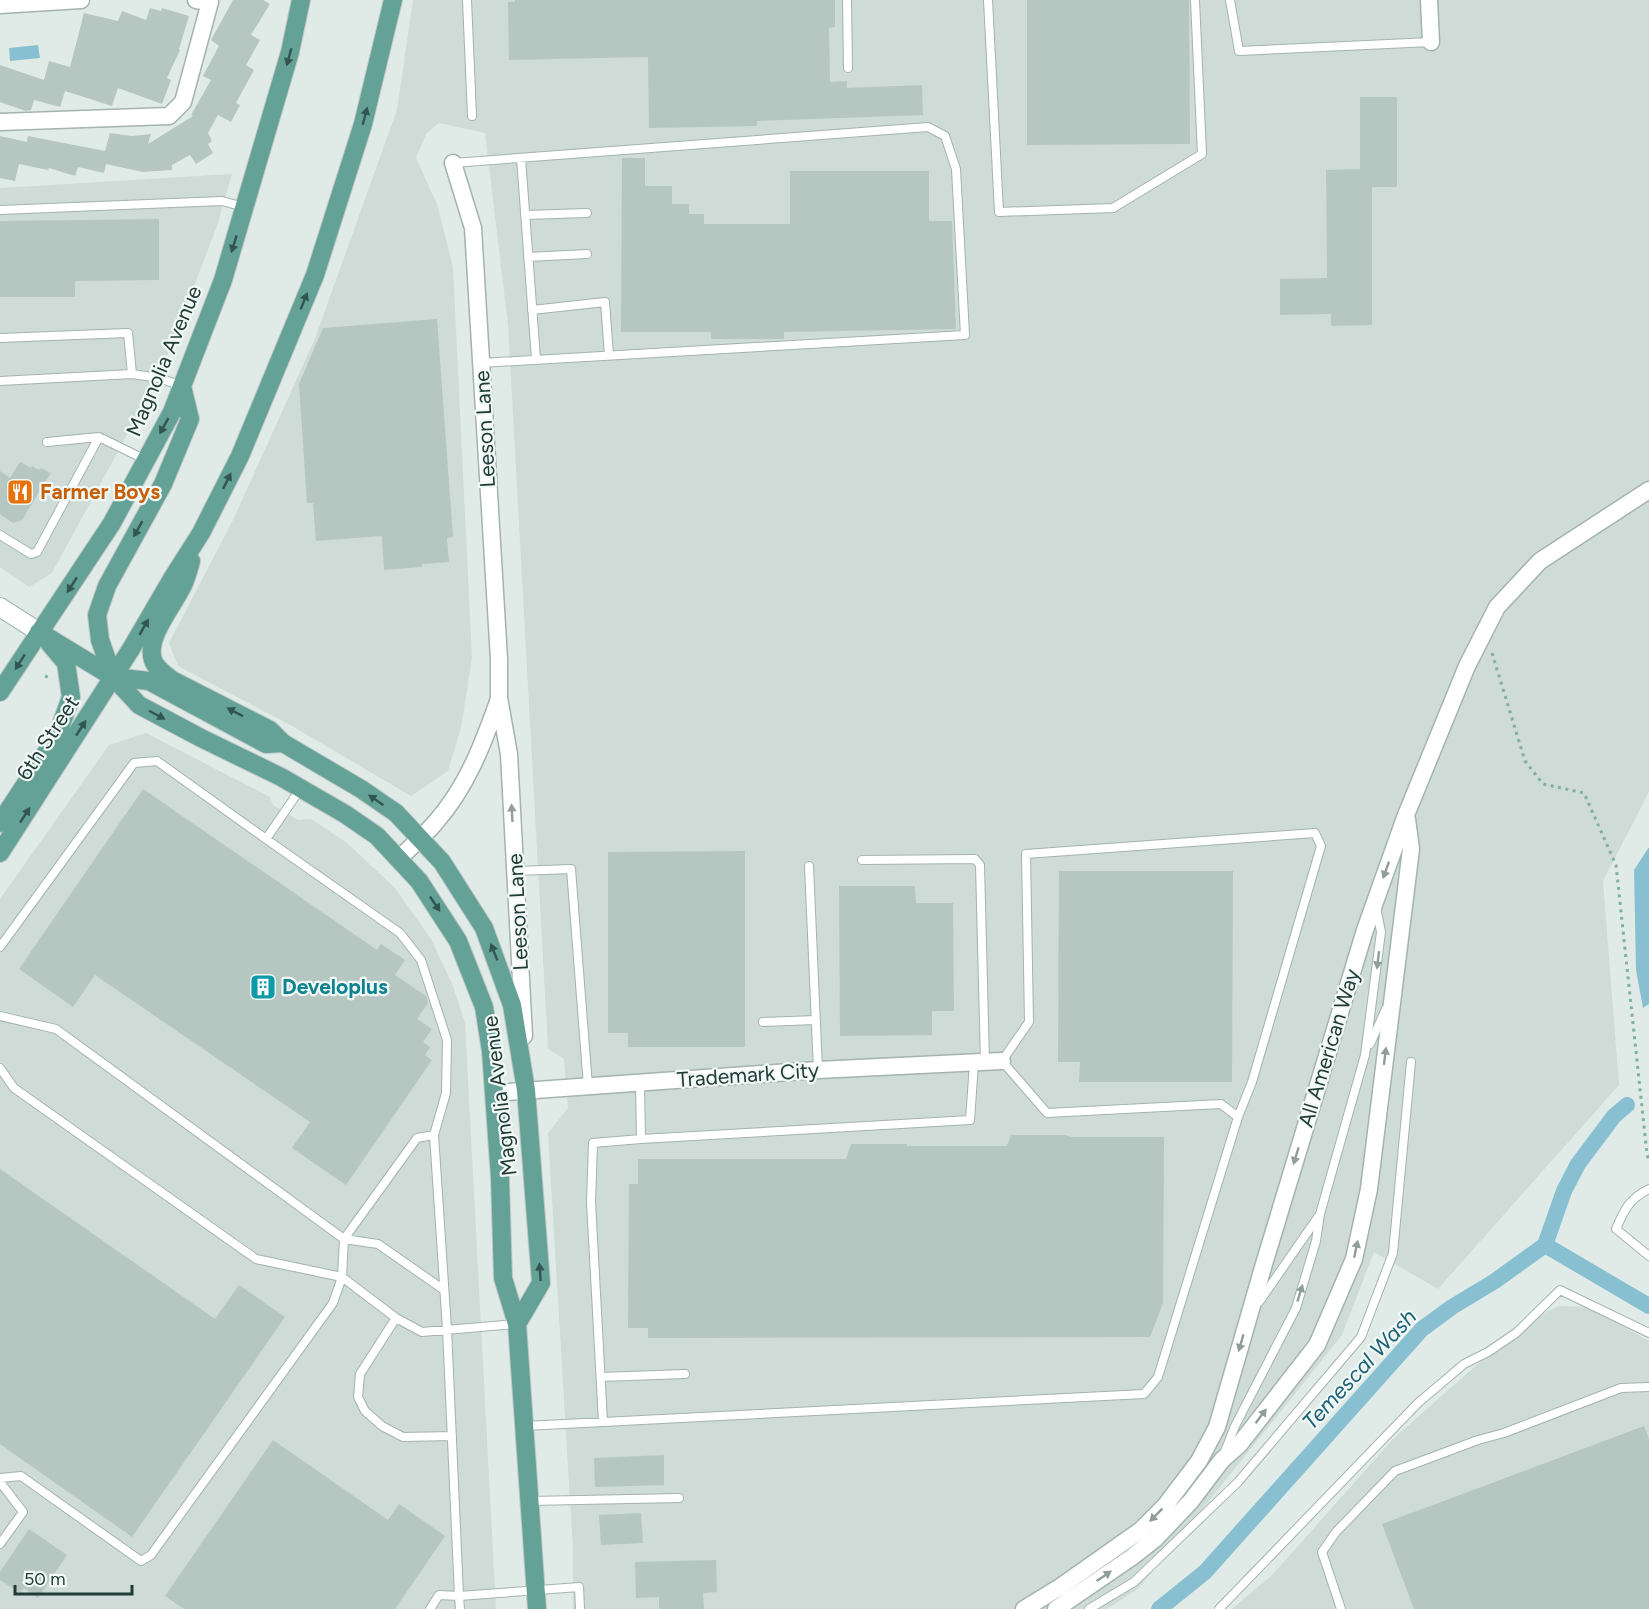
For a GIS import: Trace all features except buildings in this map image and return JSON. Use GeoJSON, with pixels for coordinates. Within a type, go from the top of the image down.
{"type":"FeatureCollection","features":[{"type":"Feature","properties":{"kind":"main road","name":"Magnolia Avenue"},"geometry":{"type":"LineString","coordinates":[[301,0],[290,52],[223,280],[172,412],[112,523],[60,604],[39,632],[113,677],[139,705],[301,788],[377,836],[419,881],[458,941],[484,1007],[495,1093],[503,1278],[517,1324],[537,1609]]}},
{"type":"Feature","properties":{"kind":"main road"},"geometry":{"type":"LineString","coordinates":[[113,677],[201,533],[240,456],[315,275],[363,124],[393,0]]}},
{"type":"Feature","properties":{"kind":"main road"},"geometry":{"type":"LineString","coordinates":[[113,677],[100,640],[98,615],[107,585],[163,484],[190,419],[182,386]]}},
{"type":"Feature","properties":{"kind":"main road"},"geometry":{"type":"LineString","coordinates":[[201,533],[183,584],[154,636],[151,650],[153,661],[160,671],[172,680],[270,730],[283,743]]}},
{"type":"Feature","properties":{"kind":"main road"},"geometry":{"type":"LineString","coordinates":[[0,607],[39,632],[66,663],[71,697],[57,736],[0,823]]}},
{"type":"Feature","properties":{"kind":"main road"},"geometry":{"type":"LineString","coordinates":[[0,692],[39,632]]}},
{"type":"Feature","properties":{"kind":"main road","name":"Magnolia Avenue"},"geometry":{"type":"LineString","coordinates":[[113,677],[149,681],[266,744],[283,743],[396,813],[442,862],[463,892],[484,928],[512,1005],[526,1090],[541,1283],[517,1324]]}},
{"type":"Feature","properties":{"kind":"main road","name":"6th Street"},"geometry":{"type":"LineString","coordinates":[[0,853],[113,677]]}},
{"type":"Feature","properties":{"kind":"street"},"geometry":{"type":"LineString","coordinates":[[5,3],[81,0]]}},
{"type":"Feature","properties":{"kind":"street"},"geometry":{"type":"LineString","coordinates":[[0,122],[169,116],[183,102],[210,2],[196,0]]}},
{"type":"Feature","properties":{"kind":"street"},"geometry":{"type":"LineString","coordinates":[[1429,0],[1431,42]]}},
{"type":"Feature","properties":{"kind":"street","name":"Leeson Lane"},"geometry":{"type":"LineString","coordinates":[[453,163],[473,228],[499,659],[499,698],[509,754],[526,1090]]}},
{"type":"Feature","properties":{"kind":"street","name":"All American Way"},"geometry":{"type":"LineString","coordinates":[[1024,1609],[1060,1587],[1141,1530],[1165,1506],[1199,1461],[1217,1427],[1351,975],[1375,902],[1406,815],[1467,666],[1497,607],[1540,561],[1644,496]]}},
{"type":"Feature","properties":{"kind":"street","name":"Leeson Lane"},"geometry":{"type":"LineString","coordinates":[[398,859],[435,824],[454,799],[471,771],[499,698]]}},
{"type":"Feature","properties":{"kind":"street"},"geometry":{"type":"LineString","coordinates":[[1056,1609],[1155,1539],[1191,1501],[1222,1460],[1239,1445],[1317,1345],[1354,1259],[1369,1189],[1411,849],[1406,815]]}},
{"type":"Feature","properties":{"kind":"street","name":"Trademark City"},"geometry":{"type":"LineString","coordinates":[[495,1093],[819,1070],[987,1062]]}},
{"type":"Feature","properties":{"kind":"lane"},"geometry":{"type":"LineString","coordinates":[[467,0],[472,116]]}},
{"type":"Feature","properties":{"kind":"lane"},"geometry":{"type":"LineString","coordinates":[[847,0],[848,68]]}},
{"type":"Feature","properties":{"kind":"lane"},"geometry":{"type":"LineString","coordinates":[[988,0],[999,212],[1113,207],[1202,154],[1195,0]]}},
{"type":"Feature","properties":{"kind":"lane"},"geometry":{"type":"LineString","coordinates":[[1230,0],[1239,51],[1431,42]]}},
{"type":"Feature","properties":{"kind":"lane"},"geometry":{"type":"LineString","coordinates":[[453,163],[928,127],[945,136],[956,169],[965,335],[481,363]]}},
{"type":"Feature","properties":{"kind":"lane"},"geometry":{"type":"LineString","coordinates":[[521,158],[536,359]]}},
{"type":"Feature","properties":{"kind":"lane"},"geometry":{"type":"LineString","coordinates":[[0,210],[222,201],[245,208]]}},
{"type":"Feature","properties":{"kind":"lane"},"geometry":{"type":"LineString","coordinates":[[525,215],[587,213]]}},
{"type":"Feature","properties":{"kind":"lane"},"geometry":{"type":"LineString","coordinates":[[528,257],[587,254]]}},
{"type":"Feature","properties":{"kind":"lane"},"geometry":{"type":"LineString","coordinates":[[532,309],[605,302],[609,355]]}},
{"type":"Feature","properties":{"kind":"lane"},"geometry":{"type":"LineString","coordinates":[[0,338],[129,333],[132,374]]}},
{"type":"Feature","properties":{"kind":"lane"},"geometry":{"type":"LineString","coordinates":[[0,381],[132,374],[159,378],[182,386]]}},
{"type":"Feature","properties":{"kind":"lane"},"geometry":{"type":"LineString","coordinates":[[0,535],[30,554],[37,552],[99,436]]}},
{"type":"Feature","properties":{"kind":"lane"},"geometry":{"type":"LineString","coordinates":[[47,442],[99,436],[146,460]]}},
{"type":"Feature","properties":{"kind":"lane"},"geometry":{"type":"LineString","coordinates":[[0,947],[134,763],[157,761],[400,933],[421,960],[447,1040],[446,1093],[435,1135],[460,1609]]}},
{"type":"Feature","properties":{"kind":"lane"},"geometry":{"type":"LineString","coordinates":[[266,839],[301,788]]}},
{"type":"Feature","properties":{"kind":"lane"},"geometry":{"type":"LineString","coordinates":[[524,1426],[1144,1394],[1158,1377],[1238,1117],[1252,1082],[1321,846],[1315,832],[1026,854],[1029,1022],[987,1062]]}},
{"type":"Feature","properties":{"kind":"lane"},"geometry":{"type":"LineString","coordinates":[[603,1422],[591,1202],[593,1143],[970,1120],[987,1062],[980,866],[975,859],[862,860]]}},
{"type":"Feature","properties":{"kind":"lane"},"geometry":{"type":"LineString","coordinates":[[809,867],[819,1070]]}},
{"type":"Feature","properties":{"kind":"lane"},"geometry":{"type":"LineString","coordinates":[[516,871],[571,869],[588,1086]]}},
{"type":"Feature","properties":{"kind":"lane"},"geometry":{"type":"LineString","coordinates":[[1222,1460],[1235,1426],[1296,1308],[1316,1241],[1320,1214],[1365,1055],[1381,932],[1375,902]]}},
{"type":"Feature","properties":{"kind":"lane"},"geometry":{"type":"LineString","coordinates":[[1365,1055],[1392,995]]}},
{"type":"Feature","properties":{"kind":"lane"},"geometry":{"type":"LineString","coordinates":[[0,1016],[56,1029],[344,1239],[378,1244],[444,1290]]}},
{"type":"Feature","properties":{"kind":"lane"},"geometry":{"type":"LineString","coordinates":[[763,1022],[816,1020]]}},
{"type":"Feature","properties":{"kind":"lane"},"geometry":{"type":"LineString","coordinates":[[987,1062],[1047,1113],[1221,1104],[1238,1117]]}},
{"type":"Feature","properties":{"kind":"lane"},"geometry":{"type":"LineString","coordinates":[[1089,1609],[1134,1582],[1238,1482],[1361,1337],[1393,1253],[1411,1062]]}},
{"type":"Feature","properties":{"kind":"lane"},"geometry":{"type":"LineString","coordinates":[[0,1068],[14,1088],[256,1259],[342,1277],[396,1318],[422,1332],[517,1324]]}},
{"type":"Feature","properties":{"kind":"lane"},"geometry":{"type":"LineString","coordinates":[[640,1083],[641,1139]]}},
{"type":"Feature","properties":{"kind":"lane"},"geometry":{"type":"LineString","coordinates":[[0,1478],[21,1476],[141,1561],[151,1555],[333,1303],[342,1277],[344,1239],[417,1137],[435,1135]]}},
{"type":"Feature","properties":{"kind":"lane"},"geometry":{"type":"LineString","coordinates":[[1649,1189],[1625,1206],[1616,1229],[1649,1256]]}},
{"type":"Feature","properties":{"kind":"lane"},"geometry":{"type":"LineString","coordinates":[[1249,1316],[1320,1214]]}},
{"type":"Feature","properties":{"kind":"lane"},"geometry":{"type":"LineString","coordinates":[[1219,1609],[1418,1403],[1464,1364],[1488,1353],[1516,1333],[1560,1290],[1649,1333]]}},
{"type":"Feature","properties":{"kind":"lane"},"geometry":{"type":"LineString","coordinates":[[396,1318],[360,1374],[358,1397],[365,1411],[382,1426],[403,1437],[452,1436]]}},
{"type":"Feature","properties":{"kind":"lane"},"geometry":{"type":"LineString","coordinates":[[601,1377],[685,1374]]}},
{"type":"Feature","properties":{"kind":"lane"},"geometry":{"type":"LineString","coordinates":[[1341,1609],[1322,1552],[1336,1532],[1395,1471],[1478,1440],[1504,1433],[1621,1388],[1649,1387]]}},
{"type":"Feature","properties":{"kind":"lane"},"geometry":{"type":"LineString","coordinates":[[0,1482],[23,1512],[0,1544]]}},
{"type":"Feature","properties":{"kind":"lane"},"geometry":{"type":"LineString","coordinates":[[529,1501],[679,1498]]}},
{"type":"Feature","properties":{"kind":"lane"},"geometry":{"type":"LineString","coordinates":[[430,1609],[439,1595],[459,1596],[579,1587],[580,1609]]}},
{"type":"Feature","properties":{"kind":"path"},"geometry":{"type":"LineString","coordinates":[[1485,631],[1526,761],[1543,784],[1584,793],[1616,865],[1649,1162]]}},
{"type":"Feature","properties":{"kind":"shaded area"},"geometry":{"type":"Polygon","coordinates":[[[413,0],[1649,0],[1649,792],[1603,881],[1619,1085],[1438,1289],[1374,1252],[1342,1335],[1139,1588],[1107,1609],[573,1609],[573,1550],[548,1133],[568,1108],[564,1059],[548,1049],[508,325],[485,133],[439,123],[426,134],[416,158],[437,204],[453,267],[472,658],[461,728],[448,771],[411,796],[292,726],[178,666],[169,643],[233,520],[314,341],[397,110],[413,0]]]}},
{"type":"Feature","properties":{"kind":"shaded area"},"geometry":{"type":"Polygon","coordinates":[[[232,174],[217,226],[169,352],[140,411],[52,573],[29,587],[0,567],[0,188],[232,174]]]}},
{"type":"Feature","properties":{"kind":"shaded area"},"geometry":{"type":"Polygon","coordinates":[[[146,733],[270,797],[273,805],[298,820],[311,819],[347,843],[395,888],[431,939],[453,986],[465,1023],[496,1609],[0,1609],[0,899],[109,745],[146,733]]]}},
{"type":"Feature","properties":{"kind":"shaded area"},"geometry":{"type":"Polygon","coordinates":[[[1559,1306],[1590,1307],[1649,1341],[1649,1609],[1232,1609],[1274,1573],[1393,1439],[1480,1362],[1513,1341],[1528,1324],[1559,1306]]]}},
{"type":"Feature","properties":{"kind":"water"},"geometry":{"type":"Polygon","coordinates":[[[38,45],[40,58],[10,61],[9,48],[38,45]]]}},
{"type":"Feature","properties":{"kind":"water"},"geometry":{"type":"Polygon","coordinates":[[[1649,847],[1649,1004],[1643,1008],[1636,970],[1634,870],[1649,847]]]}},
{"type":"Feature","properties":{"kind":"waterway","name":"Temescal Wash"},"geometry":{"type":"LineString","coordinates":[[1159,1609],[1205,1572],[1422,1329],[1545,1245],[1564,1191],[1578,1164],[1614,1116],[1627,1105]]}},
{"type":"Feature","properties":{"kind":"waterway"},"geometry":{"type":"LineString","coordinates":[[1545,1245],[1649,1306]]}},
{"type":"Feature","properties":{"kind":"place","name":"Farmer Boys"},"geometry":{"type":"Point","coordinates":[20,492]}},
{"type":"Feature","properties":{"kind":"place","name":"Developlus"},"geometry":{"type":"Point","coordinates":[263,987]}}]}
